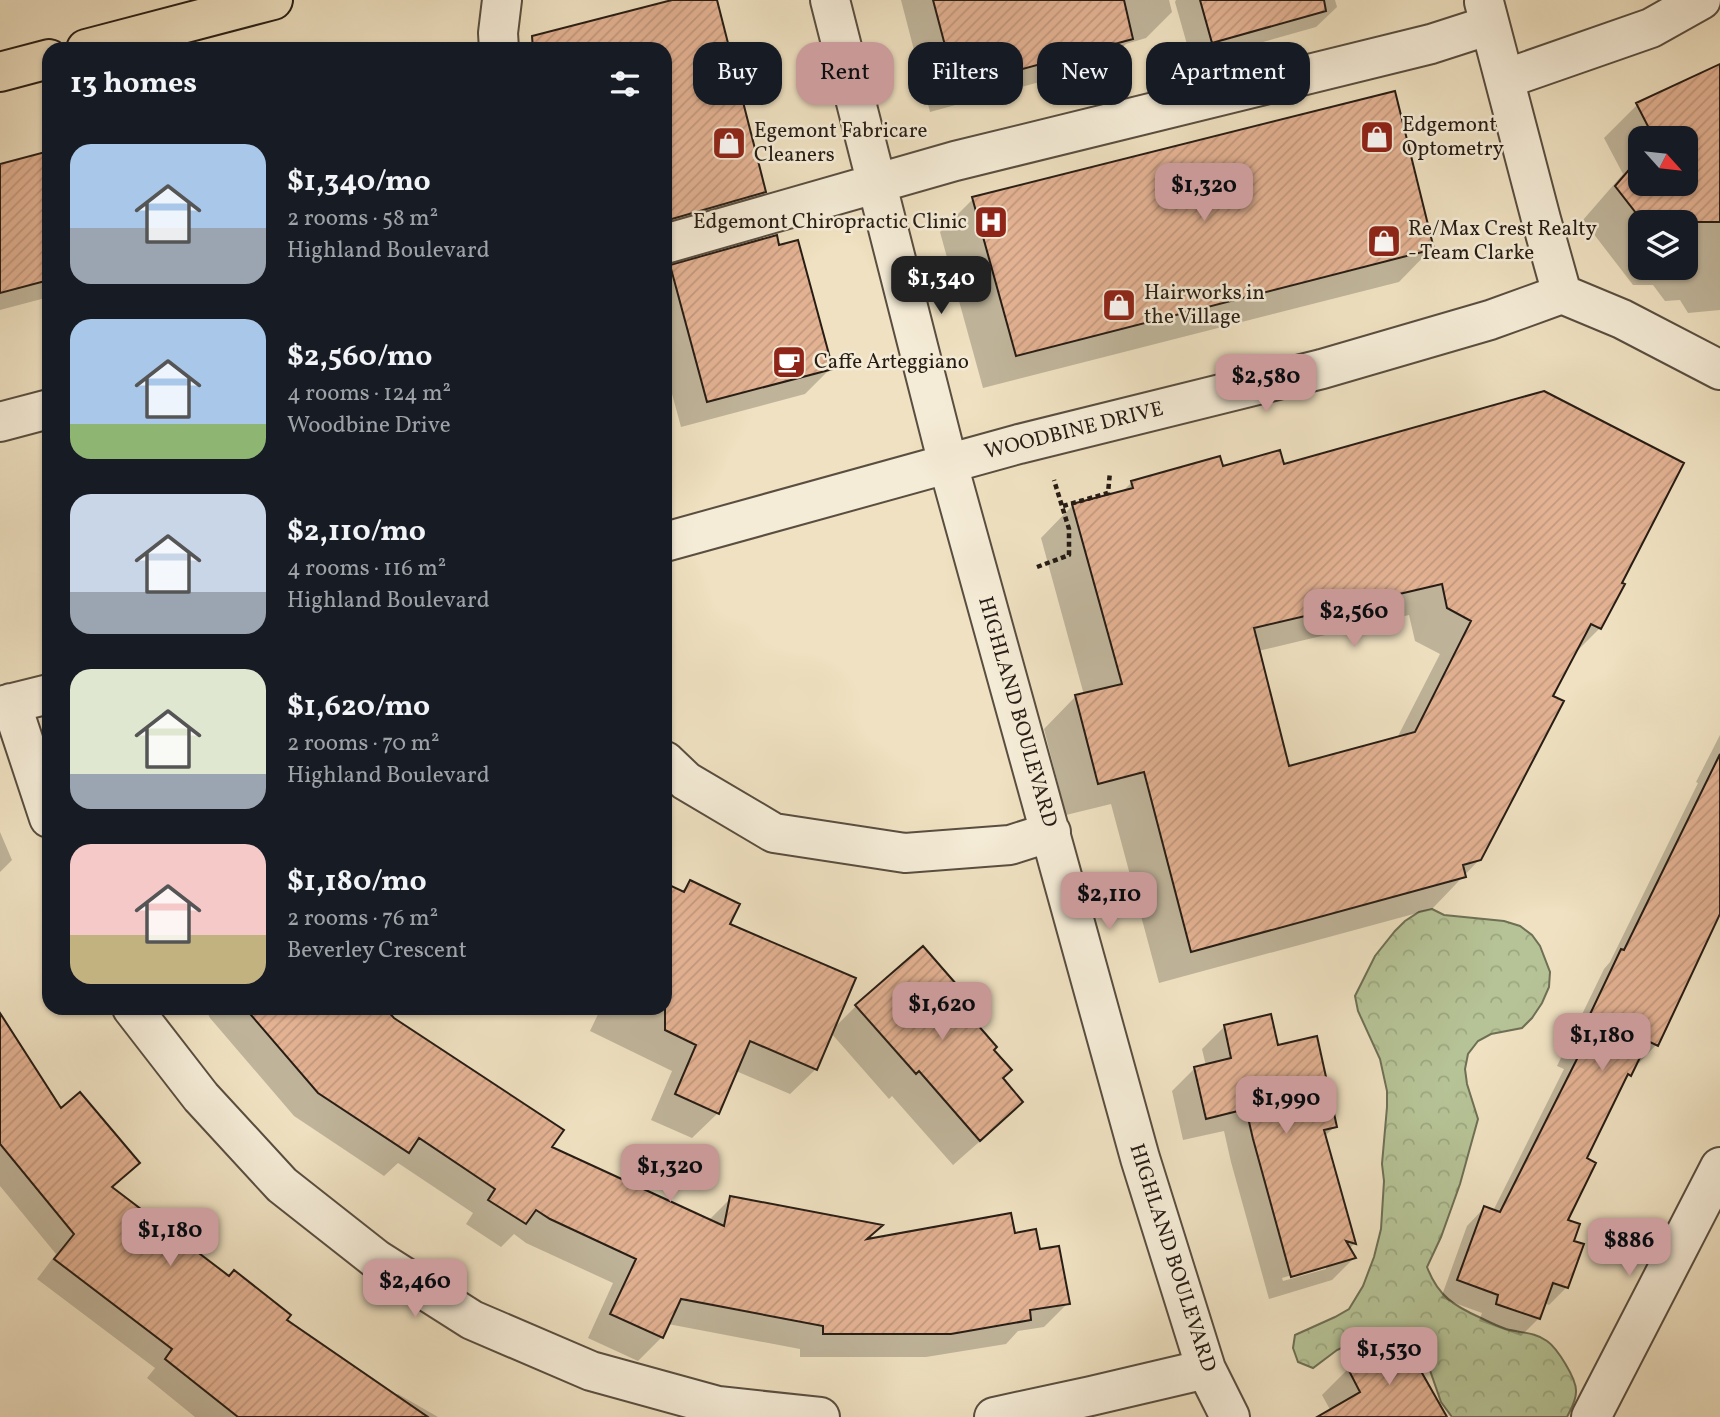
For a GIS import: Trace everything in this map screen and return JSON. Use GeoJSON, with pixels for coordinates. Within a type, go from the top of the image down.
{"type":"FeatureCollection","features":[{"type":"Feature","properties":{"kind":"main road"},"geometry":{"type":"LineString","coordinates":[[113,42],[273,0]]}},
{"type":"Feature","properties":{"kind":"main road"},"geometry":{"type":"LineString","coordinates":[[0,72],[42,61]]}},
{"type":"Feature","properties":{"kind":"street"},"geometry":{"type":"LineString","coordinates":[[499,42],[502,0]]}},
{"type":"Feature","properties":{"kind":"street","name":"HIGHLAND BOULEVARD"},"geometry":{"type":"LineString","coordinates":[[830,0],[948,464],[1140,1158],[1206,1369],[1230,1417]]}},
{"type":"Feature","properties":{"kind":"street"},"geometry":{"type":"LineString","coordinates":[[1505,79],[1651,28],[1701,0]]}},
{"type":"Feature","properties":{"kind":"street"},"geometry":{"type":"LineString","coordinates":[[672,242],[955,161],[1431,44],[1487,13],[1562,294],[1622,319],[1720,370]]}},
{"type":"Feature","properties":{"kind":"street","name":"WOODBINE DRIVE"},"geometry":{"type":"LineString","coordinates":[[672,540],[1032,440],[1322,369],[1490,320],[1562,294]]}},
{"type":"Feature","properties":{"kind":"street"},"geometry":{"type":"LineString","coordinates":[[0,422],[42,411]]}},
{"type":"Feature","properties":{"kind":"street"},"geometry":{"type":"LineString","coordinates":[[42,696],[6,705],[42,800]]}},
{"type":"Feature","properties":{"kind":"street"},"geometry":{"type":"LineString","coordinates":[[672,768],[686,781],[774,833],[905,853],[1010,845],[1051,832]]}},
{"type":"Feature","properties":{"kind":"street"},"geometry":{"type":"LineString","coordinates":[[137,1015],[201,1097],[282,1185],[376,1259],[472,1320],[591,1371],[718,1406],[820,1417]]}},
{"type":"Feature","properties":{"kind":"street"},"geometry":{"type":"LineString","coordinates":[[1591,1417],[1720,1167]]}},
{"type":"Feature","properties":{"kind":"street"},"geometry":{"type":"LineString","coordinates":[[994,1417],[1206,1369]]}},
{"type":"Feature","properties":{"kind":"path"},"geometry":{"type":"LineString","coordinates":[[1063,506],[1108,493],[1110,472]]}},
{"type":"Feature","properties":{"kind":"path"},"geometry":{"type":"LineString","coordinates":[[1037,567],[1069,555],[1069,528],[1054,480]]}},
{"type":"Feature","properties":{"kind":"green space"},"geometry":{"type":"Polygon","coordinates":[[[1432,909],[1444,915],[1504,921],[1520,926],[1532,935],[1540,946],[1550,972],[1549,987],[1542,1003],[1522,1028],[1491,1034],[1478,1041],[1468,1054],[1465,1069],[1467,1084],[1478,1119],[1460,1184],[1427,1267],[1436,1286],[1455,1304],[1506,1329],[1538,1336],[1556,1350],[1566,1364],[1576,1392],[1567,1417],[1452,1417],[1441,1402],[1425,1356],[1414,1344],[1397,1335],[1366,1336],[1337,1350],[1313,1368],[1298,1362],[1293,1348],[1295,1335],[1349,1309],[1363,1286],[1374,1257],[1381,1229],[1387,1091],[1380,1059],[1358,1011],[1355,996],[1375,956],[1395,931],[1419,912],[1432,909]]]}},
{"type":"Feature","properties":{"kind":"building"},"geometry":{"type":"Polygon","coordinates":[[[672,0],[717,0],[728,42],[693,42],[693,105],[744,105],[766,192],[672,219],[672,42],[532,42],[532,36],[672,0]]]}},
{"type":"Feature","properties":{"kind":"building"},"geometry":{"type":"Polygon","coordinates":[[[933,0],[1124,0],[1133,39],[1122,42],[1037,42],[1037,65],[1023,69],[1023,42],[944,42],[933,0]]]}},
{"type":"Feature","properties":{"kind":"building"},"geometry":{"type":"Polygon","coordinates":[[[1200,0],[1324,0],[1326,11],[1212,42],[1200,0]]]}},
{"type":"Feature","properties":{"kind":"building"},"geometry":{"type":"Polygon","coordinates":[[[1720,64],[1720,222],[1698,222],[1698,210],[1634,210],[1615,186],[1628,171],[1628,196],[1698,196],[1698,126],[1648,126],[1636,103],[1720,64]]]}},
{"type":"Feature","properties":{"kind":"building"},"geometry":{"type":"Polygon","coordinates":[[[1395,91],[1434,249],[1016,356],[972,197],[1395,91]]]}},
{"type":"Feature","properties":{"kind":"building"},"geometry":{"type":"Polygon","coordinates":[[[42,153],[42,282],[0,293],[0,164],[42,153]]]}},
{"type":"Feature","properties":{"kind":"building"},"geometry":{"type":"Polygon","coordinates":[[[777,235],[779,245],[798,240],[833,369],[707,402],[672,264],[777,235]]]}},
{"type":"Feature","properties":{"kind":"building"},"geometry":{"type":"Polygon","coordinates":[[[1544,391],[1684,463],[1601,629],[1591,624],[1553,696],[1564,701],[1481,860],[1463,865],[1466,877],[1191,952],[1144,772],[1098,784],[1075,695],[1122,684],[1072,504],[1133,488],[1131,481],[1220,456],[1223,466],[1280,450],[1284,464],[1544,391]],[[1442,584],[1254,628],[1289,766],[1415,732],[1471,621],[1447,608],[1442,584]]]}},
{"type":"Feature","properties":{"kind":"building"},"geometry":{"type":"Polygon","coordinates":[[[1720,754],[1720,914],[1658,1046],[1648,1041],[1631,1076],[1628,1074],[1587,1158],[1596,1163],[1568,1220],[1580,1224],[1574,1241],[1584,1244],[1568,1288],[1553,1283],[1540,1319],[1496,1304],[1498,1295],[1457,1280],[1484,1206],[1500,1212],[1581,1051],[1574,1048],[1621,949],[1624,950],[1720,754]]]}},
{"type":"Feature","properties":{"kind":"building"},"geometry":{"type":"Polygon","coordinates":[[[690,880],[740,904],[730,924],[856,978],[817,1070],[750,1041],[719,1114],[675,1094],[696,1045],[665,1030],[665,1015],[672,1015],[672,886],[684,892],[690,880]]]}},
{"type":"Feature","properties":{"kind":"building"},"geometry":{"type":"Polygon","coordinates":[[[923,946],[957,985],[949,992],[997,1047],[994,1050],[1012,1070],[1003,1078],[1023,1102],[980,1141],[919,1071],[916,1074],[855,1005],[923,946]]]}},
{"type":"Feature","properties":{"kind":"building"},"geometry":{"type":"Polygon","coordinates":[[[0,1013],[61,1108],[80,1092],[140,1163],[112,1187],[229,1276],[234,1270],[291,1315],[287,1320],[428,1417],[238,1417],[165,1359],[172,1349],[54,1259],[74,1234],[0,1144],[0,1013]]]}},
{"type":"Feature","properties":{"kind":"building"},"geometry":{"type":"Polygon","coordinates":[[[1271,1014],[1278,1045],[1317,1036],[1337,1127],[1324,1130],[1356,1244],[1346,1241],[1356,1258],[1291,1277],[1246,1109],[1206,1119],[1194,1067],[1231,1058],[1224,1025],[1271,1014]]]}},
{"type":"Feature","properties":{"kind":"building"},"geometry":{"type":"Polygon","coordinates":[[[251,1015],[391,1015],[564,1130],[552,1147],[724,1226],[730,1196],[883,1225],[867,1239],[1011,1213],[1015,1233],[1036,1229],[1040,1249],[1059,1246],[1070,1304],[1030,1310],[1031,1320],[951,1334],[823,1334],[823,1326],[681,1299],[663,1338],[610,1314],[636,1259],[536,1210],[526,1224],[488,1200],[495,1189],[419,1138],[409,1153],[318,1093],[251,1015]]]}},
{"type":"Feature","properties":{"kind":"building"},"geometry":{"type":"Polygon","coordinates":[[[1401,1336],[1447,1417],[1317,1417],[1360,1392],[1347,1367],[1401,1336]]]}},
{"type":"Feature","properties":{"kind":"place","name":"Edgemont Optometry"},"geometry":{"type":"Point","coordinates":[1377,137]}},
{"type":"Feature","properties":{"kind":"place","name":"Egemont Fabricare Cleaners"},"geometry":{"type":"Point","coordinates":[729,143]}},
{"type":"Feature","properties":{"kind":"place","name":"Edgemont Chiropractic Clinic"},"geometry":{"type":"Point","coordinates":[991,222]}},
{"type":"Feature","properties":{"kind":"place","name":"Re/Max Crest Realty - Team Clarke"},"geometry":{"type":"Point","coordinates":[1384,241]}},
{"type":"Feature","properties":{"kind":"place","name":"Hairworks in the Village"},"geometry":{"type":"Point","coordinates":[1119,305]}},
{"type":"Feature","properties":{"kind":"place","name":"Caffe Arteggiano"},"geometry":{"type":"Point","coordinates":[789,362]}}]}
